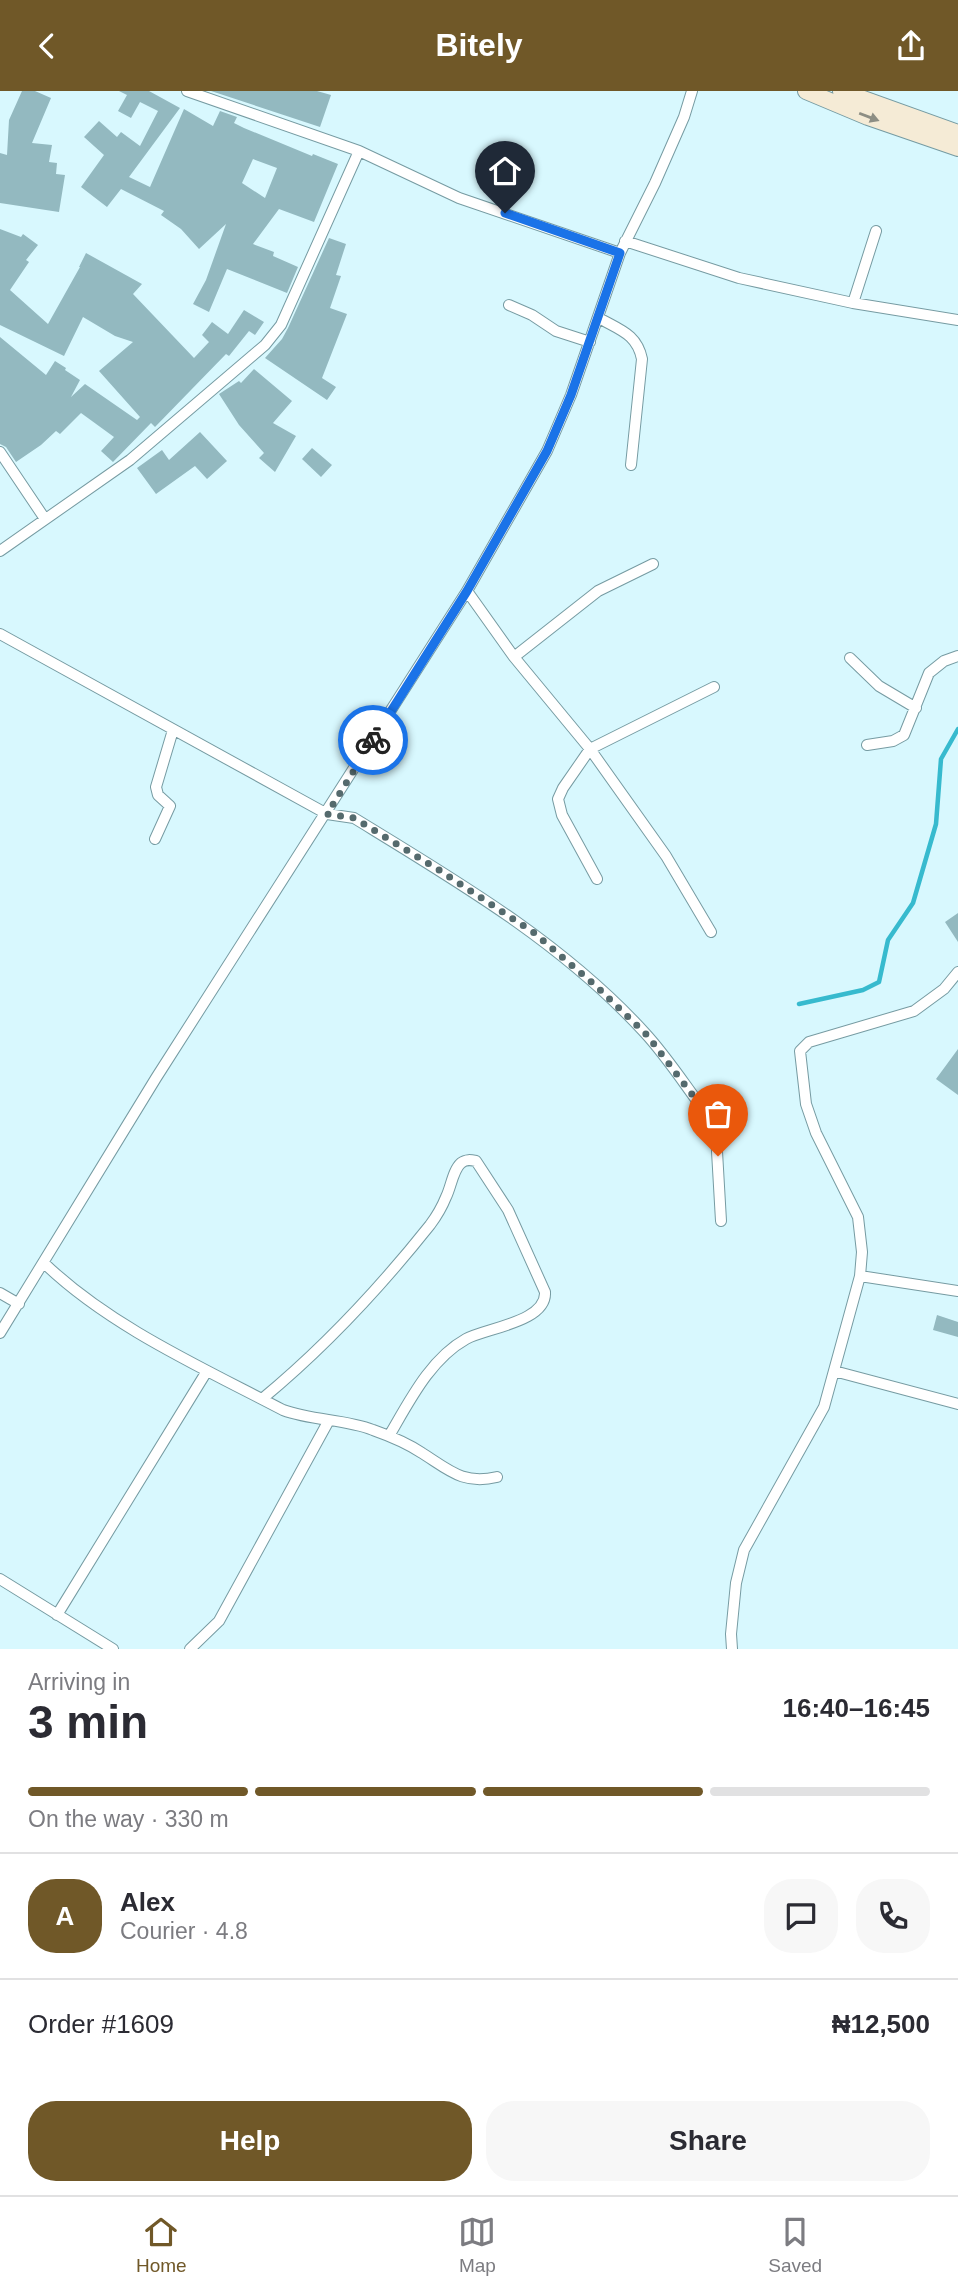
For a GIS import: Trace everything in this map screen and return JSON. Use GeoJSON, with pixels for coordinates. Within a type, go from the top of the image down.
{"type":"FeatureCollection","features":[{"type":"Feature","properties":{"kind":"main road"},"geometry":{"type":"LineString","coordinates":[[806,91],[868,117],[958,148]]}},
{"type":"Feature","properties":{"kind":"main road"},"geometry":{"type":"LineString","coordinates":[[841,91],[958,133]]}},
{"type":"Feature","properties":{"kind":"street"},"geometry":{"type":"LineString","coordinates":[[187,91],[359,151],[459,198],[620,253]]}},
{"type":"Feature","properties":{"kind":"street"},"geometry":{"type":"LineString","coordinates":[[0,1333],[156,1078],[467,591],[547,451],[599,318],[625,240],[655,183],[684,117],[692,91]]}},
{"type":"Feature","properties":{"kind":"street"},"geometry":{"type":"LineString","coordinates":[[0,551],[130,460],[265,345],[281,325],[359,151]]}},
{"type":"Feature","properties":{"kind":"street"},"geometry":{"type":"LineString","coordinates":[[853,303],[876,231]]}},
{"type":"Feature","properties":{"kind":"street"},"geometry":{"type":"LineString","coordinates":[[625,240],[739,278],[853,303],[958,320]]}},
{"type":"Feature","properties":{"kind":"street"},"geometry":{"type":"LineString","coordinates":[[509,305],[532,315],[556,331],[590,342]]}},
{"type":"Feature","properties":{"kind":"street"},"geometry":{"type":"LineString","coordinates":[[599,318],[639,344],[642,359],[631,465]]}},
{"type":"Feature","properties":{"kind":"street"},"geometry":{"type":"LineString","coordinates":[[0,452],[45,519]]}},
{"type":"Feature","properties":{"kind":"street"},"geometry":{"type":"LineString","coordinates":[[514,657],[598,590],[653,564]]}},
{"type":"Feature","properties":{"kind":"street"},"geometry":{"type":"LineString","coordinates":[[467,591],[514,657],[590,748],[666,856],[711,932]]}},
{"type":"Feature","properties":{"kind":"street"},"geometry":{"type":"LineString","coordinates":[[0,634],[327,814],[354,818],[533,932],[596,986],[647,1035],[710,1118],[716,1134],[721,1221]]}},
{"type":"Feature","properties":{"kind":"street"},"geometry":{"type":"LineString","coordinates":[[867,745],[893,741],[904,735],[929,673],[944,661],[958,656]]}},
{"type":"Feature","properties":{"kind":"street"},"geometry":{"type":"LineString","coordinates":[[850,658],[879,686],[916,708]]}},
{"type":"Feature","properties":{"kind":"street"},"geometry":{"type":"LineString","coordinates":[[597,879],[562,815],[558,799],[563,788],[590,748],[714,687]]}},
{"type":"Feature","properties":{"kind":"street"},"geometry":{"type":"LineString","coordinates":[[155,839],[170,806],[158,795],[156,786],[173,730]]}},
{"type":"Feature","properties":{"kind":"street"},"geometry":{"type":"LineString","coordinates":[[732,1649],[736,1583],[744,1551],[824,1407],[860,1276],[862,1252],[858,1217],[816,1133],[806,1104],[800,1051],[809,1042],[914,1011],[944,989],[958,972]]}},
{"type":"Feature","properties":{"kind":"street"},"geometry":{"type":"LineString","coordinates":[[262,1399],[342,1327],[435,1218],[447,1196],[457,1168],[462,1162],[477,1161],[508,1210],[545,1291],[545,1299],[538,1309],[525,1318],[466,1339],[447,1353],[424,1378],[389,1436]]}},
{"type":"Feature","properties":{"kind":"street"},"geometry":{"type":"LineString","coordinates":[[44,1263],[64,1283],[109,1315],[262,1399],[305,1418],[369,1428],[389,1436],[467,1479],[482,1481],[497,1477]]}},
{"type":"Feature","properties":{"kind":"street"},"geometry":{"type":"LineString","coordinates":[[860,1276],[958,1291]]}},
{"type":"Feature","properties":{"kind":"street"},"geometry":{"type":"LineString","coordinates":[[0,1293],[19,1304]]}},
{"type":"Feature","properties":{"kind":"street"},"geometry":{"type":"LineString","coordinates":[[57,1615],[207,1371]]}},
{"type":"Feature","properties":{"kind":"street"},"geometry":{"type":"LineString","coordinates":[[834,1371],[958,1404]]}},
{"type":"Feature","properties":{"kind":"street"},"geometry":{"type":"LineString","coordinates":[[190,1649],[219,1621],[328,1422]]}},
{"type":"Feature","properties":{"kind":"street"},"geometry":{"type":"LineString","coordinates":[[0,1579],[114,1649]]}},
{"type":"Feature","properties":{"kind":"building"},"geometry":{"type":"Polygon","coordinates":[[[22,91],[35,91],[51,98],[32,143],[52,145],[49,162],[57,163],[56,174],[65,175],[59,212],[0,203],[0,153],[7,155],[9,120],[22,91]]]}},
{"type":"Feature","properties":{"kind":"building"},"geometry":{"type":"Polygon","coordinates":[[[119,91],[149,91],[180,108],[129,177],[150,187],[184,109],[213,126],[220,111],[237,117],[234,123],[244,128],[338,164],[314,222],[279,209],[253,244],[274,252],[273,256],[298,267],[287,293],[227,269],[209,312],[193,304],[206,280],[226,224],[199,249],[181,229],[161,215],[164,211],[121,189],[107,207],[81,187],[104,155],[84,137],[99,121],[117,137],[121,132],[140,146],[158,111],[140,102],[131,118],[118,111],[127,95],[119,91]],[[253,159],[242,183],[265,198],[277,168],[253,159]]]}},
{"type":"Feature","properties":{"kind":"building"},"geometry":{"type":"Polygon","coordinates":[[[211,91],[317,91],[331,95],[320,127],[211,91]]]}},
{"type":"Feature","properties":{"kind":"building"},"geometry":{"type":"Polygon","coordinates":[[[0,229],[21,237],[23,234],[38,245],[26,260],[29,262],[10,290],[48,324],[86,253],[142,284],[133,294],[194,358],[209,342],[202,335],[212,322],[228,334],[244,310],[264,322],[255,335],[249,331],[229,356],[226,354],[155,427],[151,423],[113,462],[101,451],[114,437],[81,413],[60,434],[56,431],[16,462],[6,447],[0,444],[0,337],[46,375],[55,361],[66,368],[65,370],[80,380],[71,397],[85,384],[137,420],[140,417],[99,371],[133,342],[115,336],[83,317],[64,356],[0,325],[0,229]]]}},
{"type":"Feature","properties":{"kind":"building"},"geometry":{"type":"Polygon","coordinates":[[[329,238],[346,244],[336,275],[341,276],[330,308],[347,314],[322,378],[336,387],[327,400],[265,358],[288,328],[329,238]]]}},
{"type":"Feature","properties":{"kind":"building"},"geometry":{"type":"Polygon","coordinates":[[[254,369],[292,401],[273,423],[296,436],[275,472],[259,458],[264,453],[239,425],[219,394],[239,381],[241,383],[254,369]]]}},
{"type":"Feature","properties":{"kind":"building"},"geometry":{"type":"Polygon","coordinates":[[[200,432],[227,461],[207,479],[195,466],[156,494],[137,468],[162,450],[169,460],[200,432]]]}},
{"type":"Feature","properties":{"kind":"building"},"geometry":{"type":"Polygon","coordinates":[[[312,448],[332,465],[321,477],[302,459],[312,448]]]}},
{"type":"Feature","properties":{"kind":"building"},"geometry":{"type":"Polygon","coordinates":[[[958,913],[958,942],[945,922],[958,913]]]}},
{"type":"Feature","properties":{"kind":"building"},"geometry":{"type":"Polygon","coordinates":[[[958,1049],[958,1095],[936,1079],[958,1049]]]}},
{"type":"Feature","properties":{"kind":"building"},"geometry":{"type":"Polygon","coordinates":[[[937,1315],[958,1322],[958,1337],[933,1330],[937,1315]]]}},
{"type":"Feature","properties":{"kind":"waterway"},"geometry":{"type":"LineString","coordinates":[[799,1004],[863,990],[879,982],[888,940],[913,903],[936,824],[941,759],[958,729]]}},
{"type":"Feature","properties":{"kind":"way so far"},"geometry":{"type":"LineString","coordinates":[[373,740],[327,814],[354,818],[439,870],[533,932],[596,986],[647,1035],[710,1118],[716,1134],[718,1156]]}},
{"type":"Feature","properties":{"kind":"route"},"geometry":{"type":"LineString","coordinates":[[373,740],[467,591],[547,451],[571,395],[620,253],[505,213]]}}]}
